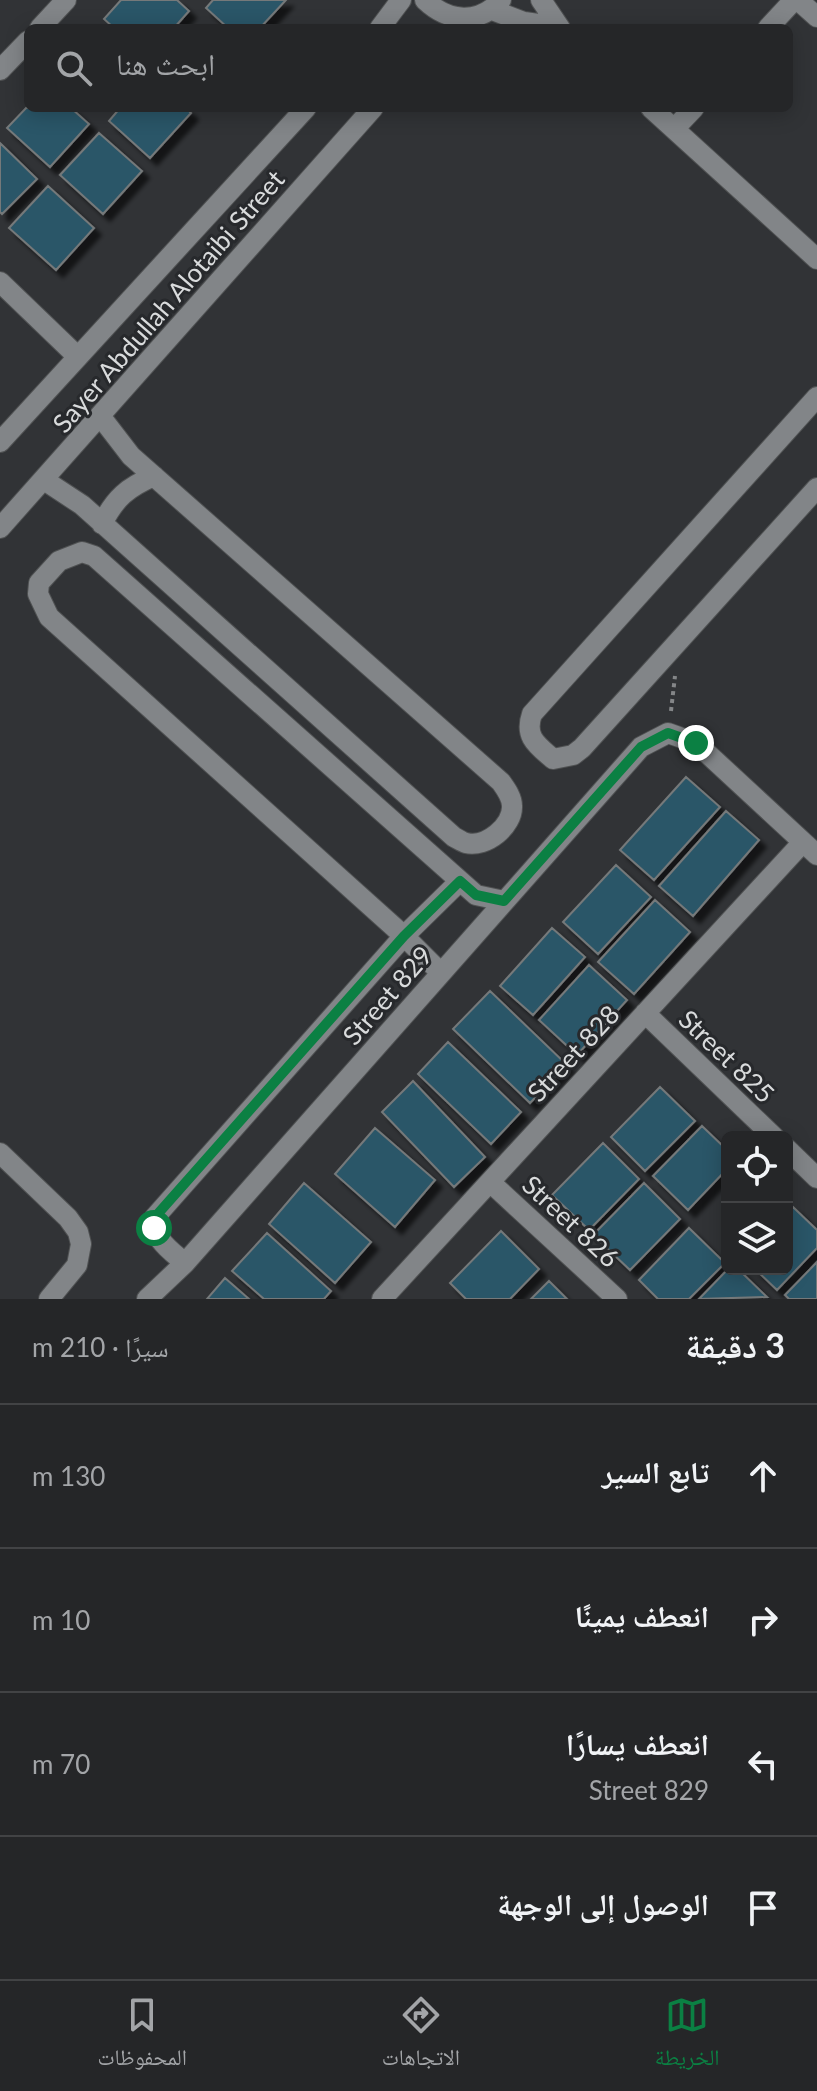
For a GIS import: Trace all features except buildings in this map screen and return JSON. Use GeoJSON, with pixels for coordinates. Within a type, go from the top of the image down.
{"type":"FeatureCollection","features":[{"type":"Feature","properties":{"kind":"street"},"geometry":{"type":"LineString","coordinates":[[44,24],[66,0]]}},
{"type":"Feature","properties":{"kind":"street"},"geometry":{"type":"LineString","coordinates":[[383,24],[401,0]]}},
{"type":"Feature","properties":{"kind":"street"},"geometry":{"type":"LineString","coordinates":[[425,0],[457,24],[478,17],[497,5],[524,22],[538,24]]}},
{"type":"Feature","properties":{"kind":"street"},"geometry":{"type":"LineString","coordinates":[[541,0],[558,24]]}},
{"type":"Feature","properties":{"kind":"street"},"geometry":{"type":"LineString","coordinates":[[772,24],[796,0],[817,17]]}},
{"type":"Feature","properties":{"kind":"street"},"geometry":{"type":"LineString","coordinates":[[0,70],[24,45]]}},
{"type":"Feature","properties":{"kind":"street","name":"Sayer Abdullah Alotaibi Street"},"geometry":{"type":"LineString","coordinates":[[0,442],[302,112]]}},
{"type":"Feature","properties":{"kind":"street","name":"Sayer Abdullah Alotaibi Street"},"geometry":{"type":"LineString","coordinates":[[0,528],[369,112]]}},
{"type":"Feature","properties":{"kind":"street"},"geometry":{"type":"LineString","coordinates":[[655,112],[817,259]]}},
{"type":"Feature","properties":{"kind":"street"},"geometry":{"type":"LineString","coordinates":[[674,129],[690,112]]}},
{"type":"Feature","properties":{"kind":"street"},"geometry":{"type":"LineString","coordinates":[[0,282],[77,356]]}},
{"type":"Feature","properties":{"kind":"street"},"geometry":{"type":"LineString","coordinates":[[817,397],[532,714],[528,734],[535,744],[553,759],[573,755],[817,488]]}},
{"type":"Feature","properties":{"kind":"street"},"geometry":{"type":"LineString","coordinates":[[44,480],[82,505],[454,837],[468,843],[481,843],[498,833],[511,816],[512,803],[501,782],[131,456],[101,417]]}},
{"type":"Feature","properties":{"kind":"street"},"geometry":{"type":"LineString","coordinates":[[102,524],[118,497],[132,485],[154,476]]}},
{"type":"Feature","properties":{"kind":"street"},"geometry":{"type":"LineString","coordinates":[[441,973],[404,936],[49,617],[38,594],[39,583],[59,561],[82,552],[94,556],[476,895],[504,901]]}},
{"type":"Feature","properties":{"kind":"street"},"geometry":{"type":"LineString","coordinates":[[668,733],[696,743],[810,848]]}},
{"type":"Feature","properties":{"kind":"street","name":"Street 829"},"geometry":{"type":"LineString","coordinates":[[147,1299],[185,1263],[641,747],[668,733]]}},
{"type":"Feature","properties":{"kind":"street","name":"Street 828"},"geometry":{"type":"LineString","coordinates":[[382,1299],[645,1013],[810,848]]}},
{"type":"Feature","properties":{"kind":"street"},"geometry":{"type":"LineString","coordinates":[[185,1263],[157,1236],[155,1217],[404,936],[460,881]]}},
{"type":"Feature","properties":{"kind":"street","name":"Street 825"},"geometry":{"type":"LineString","coordinates":[[645,1013],[768,1131]]}},
{"type":"Feature","properties":{"kind":"street"},"geometry":{"type":"LineString","coordinates":[[0,1153],[68,1218],[78,1232],[81,1244],[77,1265],[49,1299]]}},
{"type":"Feature","properties":{"kind":"street"},"geometry":{"type":"LineString","coordinates":[[793,1155],[817,1178]]}},
{"type":"Feature","properties":{"kind":"street","name":"Street 826"},"geometry":{"type":"LineString","coordinates":[[490,1182],[617,1299]]}},
{"type":"Feature","properties":{"kind":"path"},"geometry":{"type":"LineString","coordinates":[[668,733],[680,639]]}},
{"type":"Feature","properties":{"kind":"route"},"geometry":{"type":"LineString","coordinates":[[154,1228],[155,1217],[404,936],[460,881],[476,895],[504,901],[641,747],[668,733],[696,743]]}}]}
